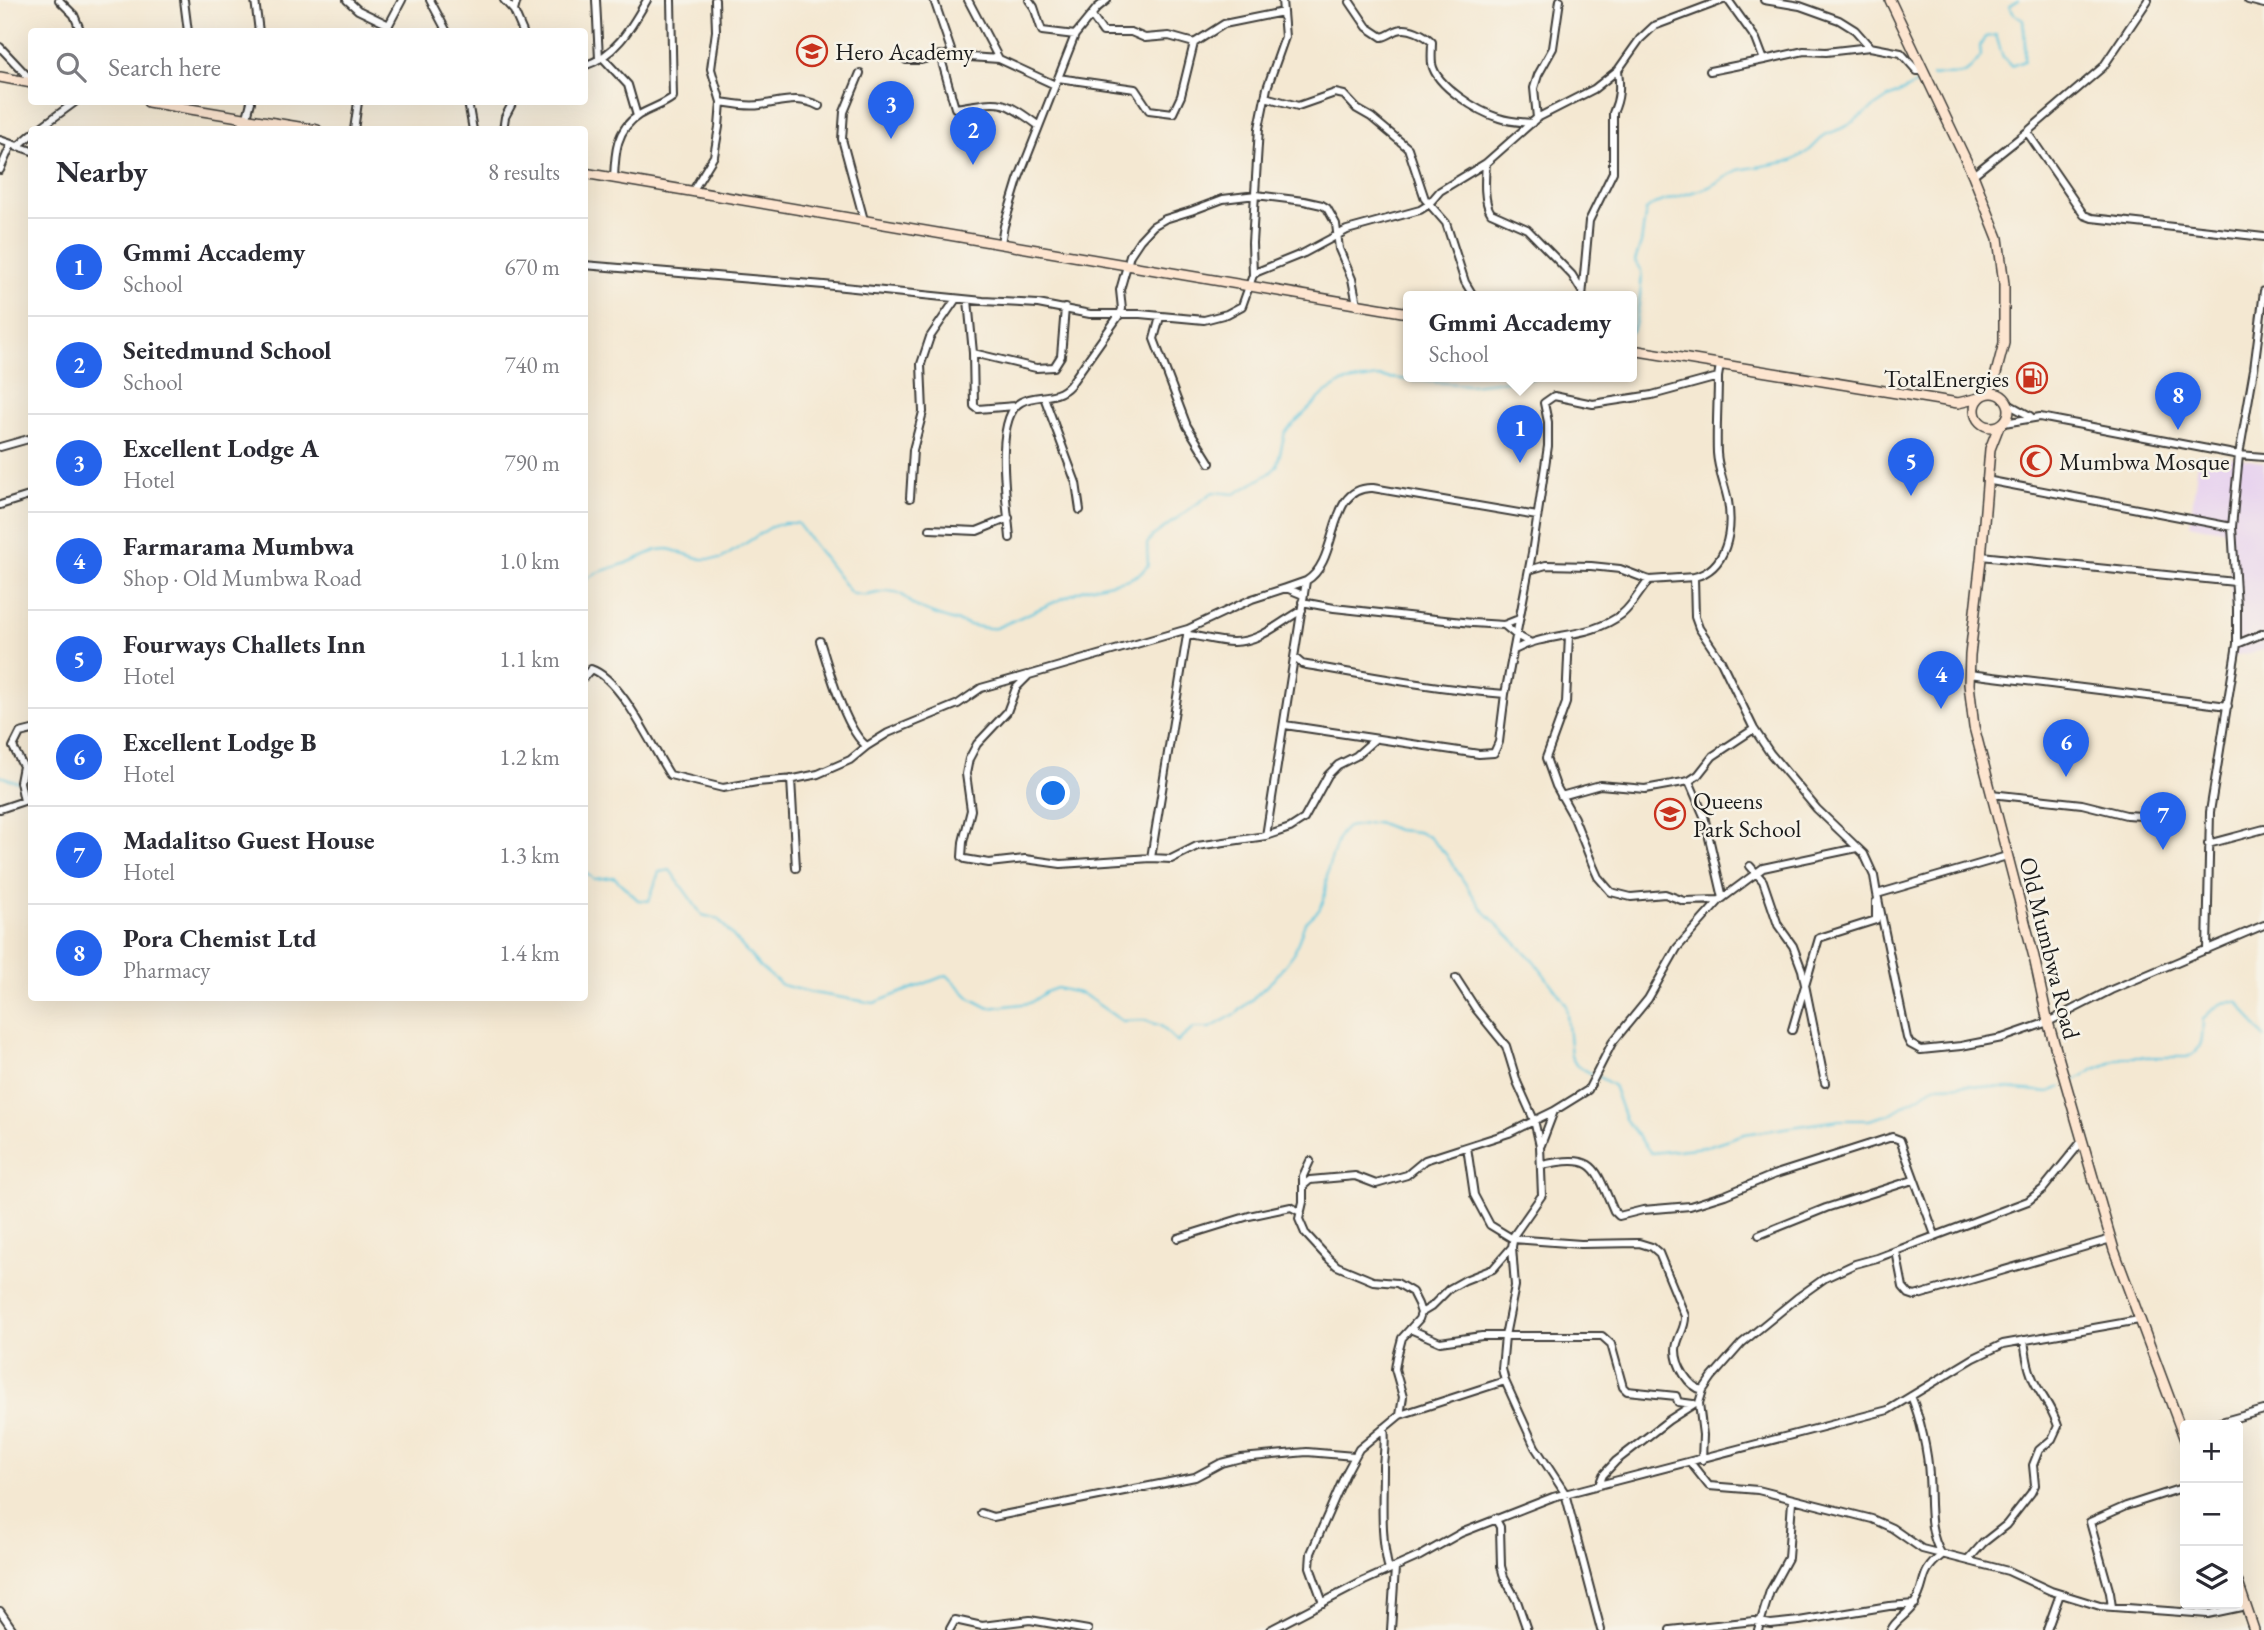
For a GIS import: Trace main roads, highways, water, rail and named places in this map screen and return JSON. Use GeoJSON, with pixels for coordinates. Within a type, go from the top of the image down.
{"type":"FeatureCollection","features":[{"type":"Feature","properties":{"kind":"main road"},"geometry":{"type":"LineString","coordinates":[[1890,0],[1973,175],[1997,238],[2003,273],[2004,343],[1994,381],[1975,407],[1990,449]]}},
{"type":"Feature","properties":{"kind":"main road"},"geometry":{"type":"LineString","coordinates":[[0,77],[28,81]]}},
{"type":"Feature","properties":{"kind":"main road"},"geometry":{"type":"LineString","coordinates":[[202,106],[295,126]]}},
{"type":"Feature","properties":{"kind":"main road"},"geometry":{"type":"LineString","coordinates":[[588,174],[1403,312]]}},
{"type":"Feature","properties":{"kind":"main road"},"geometry":{"type":"LineString","coordinates":[[1637,351],[1958,403],[1992,393],[2006,400]]}},
{"type":"Feature","properties":{"kind":"main road"},"geometry":{"type":"LineString","coordinates":[[1990,449],[2009,414],[1999,366]]}},
{"type":"Feature","properties":{"kind":"main road"},"geometry":{"type":"LineString","coordinates":[[1958,403],[1990,428],[2002,424]]}},
{"type":"Feature","properties":{"kind":"main road","name":"Old Mumbwa Road"},"geometry":{"type":"LineString","coordinates":[[1990,449],[1969,674],[1974,727],[2048,1022],[2110,1239],[2180,1424]]}},
{"type":"Feature","properties":{"kind":"main road"},"geometry":{"type":"LineString","coordinates":[[2243,1597],[2254,1630]]}},
{"type":"Feature","properties":{"kind":"waterway"},"geometry":{"type":"LineString","coordinates":[[1932,76],[1960,74],[1970,70],[1981,56],[1980,46],[1985,37],[1996,35],[2003,58],[2011,66],[2024,61],[2023,20],[2014,14],[2009,6],[2019,0]]}},
{"type":"Feature","properties":{"kind":"waterway"},"geometry":{"type":"LineString","coordinates":[[1637,316],[1641,271],[1635,261],[1646,210],[1654,204],[1709,187],[1738,170],[1792,161],[1810,150],[1825,135],[1845,127],[1888,98],[1923,79]]}},
{"type":"Feature","properties":{"kind":"waterway"},"geometry":{"type":"LineString","coordinates":[[588,578],[657,550],[669,549],[701,559],[721,559],[771,527],[797,523],[851,593],[897,593],[919,608],[941,617],[996,628],[1084,589],[1129,579],[1141,573],[1148,565],[1147,544],[1153,536],[1213,492],[1235,494],[1270,473],[1277,466],[1285,432],[1324,394],[1341,383],[1377,377],[1403,379]]}},
{"type":"Feature","properties":{"kind":"waterway"},"geometry":{"type":"LineString","coordinates":[[1434,382],[1468,385],[1497,382]]}},
{"type":"Feature","properties":{"kind":"waterway"},"geometry":{"type":"LineString","coordinates":[[0,776],[18,782]]}},
{"type":"Feature","properties":{"kind":"waterway"},"geometry":{"type":"LineString","coordinates":[[23,781],[28,779]]}},
{"type":"Feature","properties":{"kind":"waterway"},"geometry":{"type":"LineString","coordinates":[[588,875],[594,879],[614,877],[638,900],[649,901],[659,872],[670,870],[702,915],[718,919],[761,968],[782,985],[874,1003],[947,975],[970,998],[989,1008],[1030,1003],[1057,988],[1083,994],[1122,1021],[1144,1020],[1161,1026],[1177,1042],[1194,1028],[1210,1028],[1237,1013],[1275,978],[1294,953],[1305,923],[1319,910],[1324,900],[1328,868],[1340,834],[1347,827],[1377,822],[1397,830],[1418,832],[1429,837],[1445,853],[1482,909],[1534,961],[1566,1004],[1571,1056],[1576,1065],[1594,1075]]}},
{"type":"Feature","properties":{"kind":"waterway"},"geometry":{"type":"LineString","coordinates":[[2070,1083],[2125,1057],[2187,1057],[2193,1054],[2200,1046],[2203,1019],[2223,1003],[2239,1003],[2264,1037]]}},
{"type":"Feature","properties":{"kind":"waterway"},"geometry":{"type":"LineString","coordinates":[[1599,1077],[1613,1085],[1625,1119],[1651,1153],[1704,1147],[1744,1134],[1839,1120],[1869,1120],[1890,1114],[1936,1086],[1969,1085],[2049,1092],[2062,1087]]}},
{"type":"Feature","properties":{"kind":"place","name":"Hero Academy"},"geometry":{"type":"Point","coordinates":[812,51]}},
{"type":"Feature","properties":{"kind":"place","name":"Excellent Lodge A"},"geometry":{"type":"Point","coordinates":[891,139]}},
{"type":"Feature","properties":{"kind":"place","name":"Seitedmund School"},"geometry":{"type":"Point","coordinates":[973,165]}},
{"type":"Feature","properties":{"kind":"place","name":"TotalEnergies"},"geometry":{"type":"Point","coordinates":[2032,378]}},
{"type":"Feature","properties":{"kind":"place","name":"Pora Chemist Ltd"},"geometry":{"type":"Point","coordinates":[2178,430]}},
{"type":"Feature","properties":{"kind":"place","name":"Mumbwa Mosque"},"geometry":{"type":"Point","coordinates":[2036,461]}},
{"type":"Feature","properties":{"kind":"place","name":"Gmmi Accademy"},"geometry":{"type":"Point","coordinates":[1520,463]}},
{"type":"Feature","properties":{"kind":"place","name":"Fourways Challets Inn"},"geometry":{"type":"Point","coordinates":[1911,496]}},
{"type":"Feature","properties":{"kind":"place","name":"Farmarama Mumbwa"},"geometry":{"type":"Point","coordinates":[1941,709]}},
{"type":"Feature","properties":{"kind":"place","name":"Excellent Lodge B"},"geometry":{"type":"Point","coordinates":[2066,777]}},
{"type":"Feature","properties":{"kind":"place","name":"Queens Park School"},"geometry":{"type":"Point","coordinates":[1670,814]}},
{"type":"Feature","properties":{"kind":"place","name":"Madalitso Guest House"},"geometry":{"type":"Point","coordinates":[2163,850]}}]}
